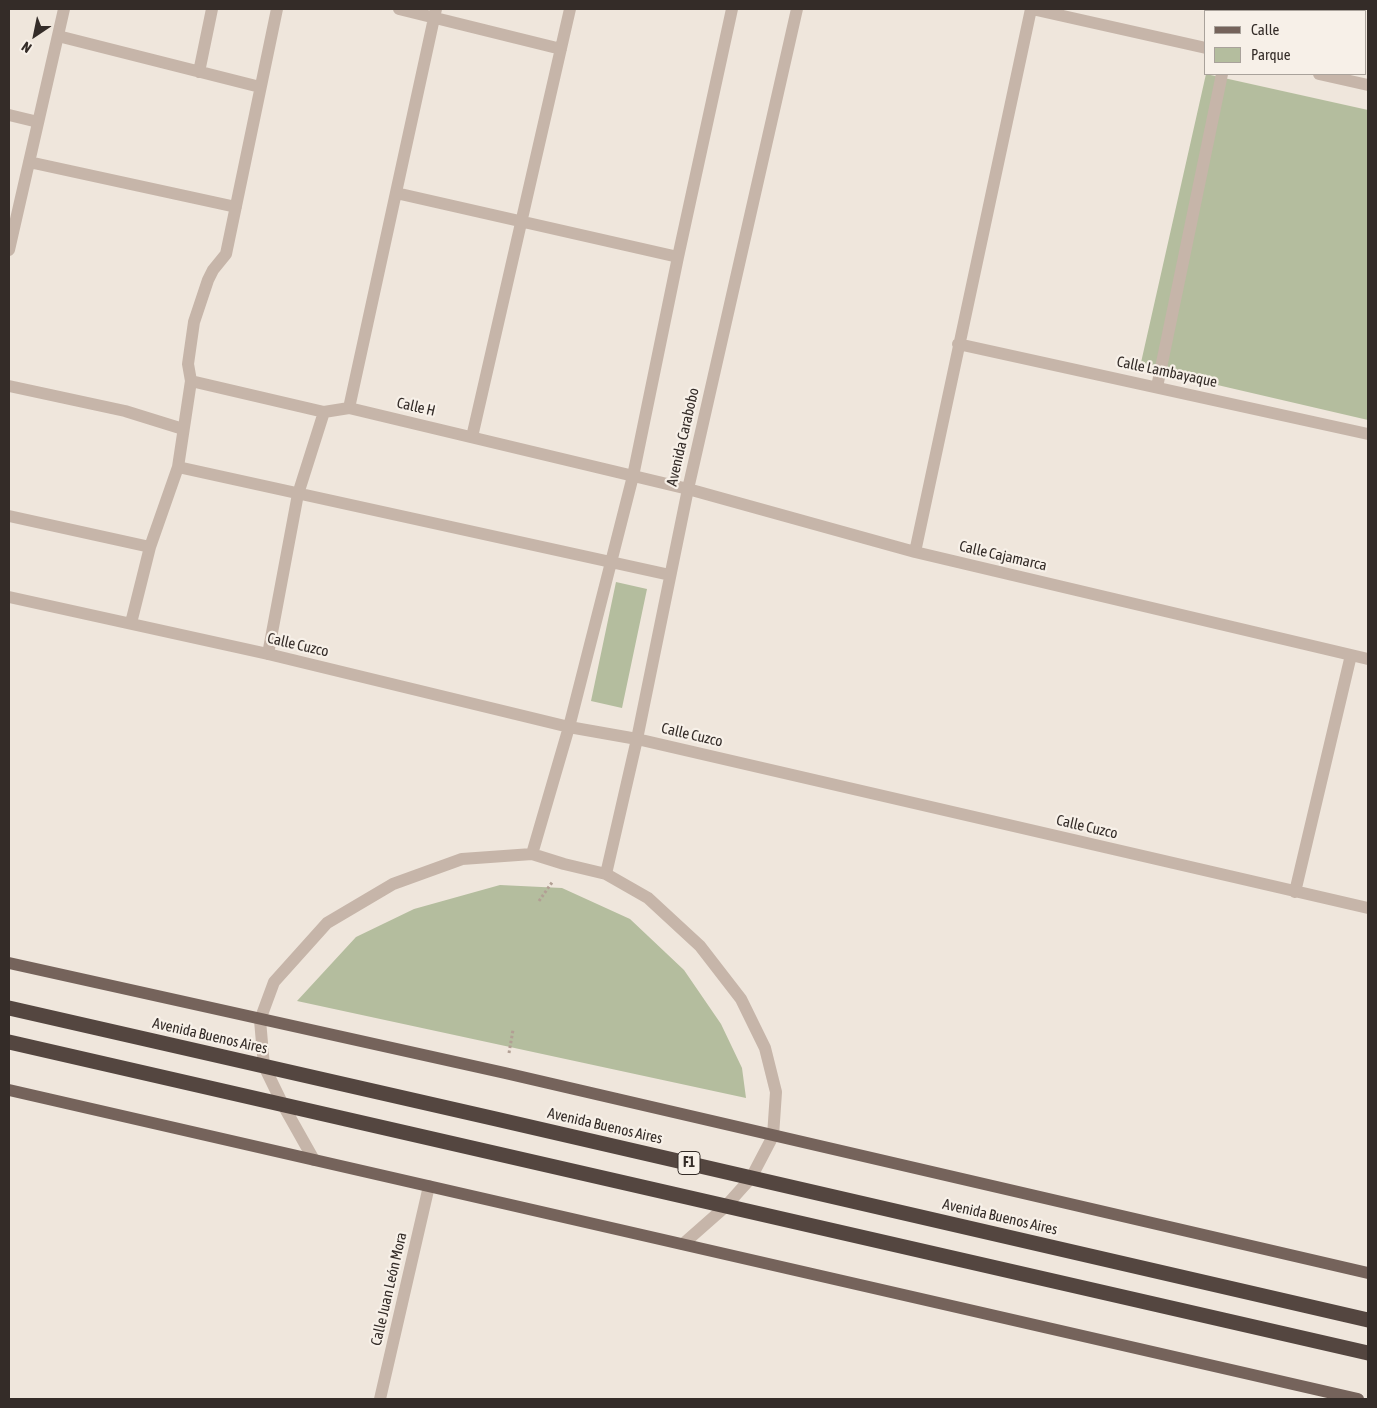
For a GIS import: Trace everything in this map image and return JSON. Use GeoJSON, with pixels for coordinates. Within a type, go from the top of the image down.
{"type":"FeatureCollection","features":[{"type":"Feature","properties":{"kind":"highway","name":"Avenida Buenos Aires"},"geometry":{"type":"LineString","coordinates":[[9,1008],[1368,1320]]}},
{"type":"Feature","properties":{"kind":"highway","name":"F1"},"geometry":{"type":"LineString","coordinates":[[9,1042],[1368,1353]]}},
{"type":"Feature","properties":{"kind":"main road","name":"Avenida Buenos Aires"},"geometry":{"type":"LineString","coordinates":[[9,963],[505,1074],[1368,1274]]}},
{"type":"Feature","properties":{"kind":"main road"},"geometry":{"type":"LineString","coordinates":[[9,1090],[1358,1399]]}},
{"type":"Feature","properties":{"kind":"street"},"geometry":{"type":"LineString","coordinates":[[9,250],[64,9]]}},
{"type":"Feature","properties":{"kind":"street"},"geometry":{"type":"LineString","coordinates":[[199,72],[212,9]]}},
{"type":"Feature","properties":{"kind":"street"},"geometry":{"type":"LineString","coordinates":[[131,624],[150,547],[178,466],[191,381],[188,364],[194,322],[208,280],[213,270],[226,254],[277,9]]}},
{"type":"Feature","properties":{"kind":"street"},"geometry":{"type":"LineString","coordinates":[[399,9],[435,13],[560,49]]}},
{"type":"Feature","properties":{"kind":"street"},"geometry":{"type":"LineString","coordinates":[[472,438],[570,9]]}},
{"type":"Feature","properties":{"kind":"street"},"geometry":{"type":"LineString","coordinates":[[532,854],[569,727],[633,476],[732,9]]}},
{"type":"Feature","properties":{"kind":"street","name":"Avenida Carabobo"},"geometry":{"type":"LineString","coordinates":[[606,874],[637,739],[688,489],[797,9]]}},
{"type":"Feature","properties":{"kind":"street"},"geometry":{"type":"LineString","coordinates":[[915,552],[1031,9],[1204,48]]}},
{"type":"Feature","properties":{"kind":"street"},"geometry":{"type":"LineString","coordinates":[[349,408],[435,13]]}},
{"type":"Feature","properties":{"kind":"street"},"geometry":{"type":"LineString","coordinates":[[58,36],[260,87]]}},
{"type":"Feature","properties":{"kind":"street"},"geometry":{"type":"LineString","coordinates":[[1157,386],[1222,75]]}},
{"type":"Feature","properties":{"kind":"street"},"geometry":{"type":"LineString","coordinates":[[1323,75],[1368,85]]}},
{"type":"Feature","properties":{"kind":"street"},"geometry":{"type":"LineString","coordinates":[[9,115],[38,122]]}},
{"type":"Feature","properties":{"kind":"street"},"geometry":{"type":"LineString","coordinates":[[29,162],[236,207]]}},
{"type":"Feature","properties":{"kind":"street"},"geometry":{"type":"LineString","coordinates":[[396,193],[678,257]]}},
{"type":"Feature","properties":{"kind":"street","name":"Calle Lambayaque"},"geometry":{"type":"LineString","coordinates":[[958,344],[1157,386],[1368,434]]}},
{"type":"Feature","properties":{"kind":"street","name":"Calle H"},"geometry":{"type":"LineString","coordinates":[[191,381],[324,412],[349,408],[633,476]]}},
{"type":"Feature","properties":{"kind":"street"},"geometry":{"type":"LineString","coordinates":[[9,386],[125,411],[183,429]]}},
{"type":"Feature","properties":{"kind":"street"},"geometry":{"type":"LineString","coordinates":[[268,654],[298,494],[324,412]]}},
{"type":"Feature","properties":{"kind":"street"},"geometry":{"type":"LineString","coordinates":[[178,466],[670,575]]}},
{"type":"Feature","properties":{"kind":"street","name":"Calle Cajamarca"},"geometry":{"type":"LineString","coordinates":[[633,476],[688,489],[915,552],[1368,659]]}},
{"type":"Feature","properties":{"kind":"street"},"geometry":{"type":"LineString","coordinates":[[9,516],[150,547]]}},
{"type":"Feature","properties":{"kind":"street","name":"Calle Cuzco"},"geometry":{"type":"LineString","coordinates":[[9,597],[268,654],[569,727],[637,739],[1368,908]]}},
{"type":"Feature","properties":{"kind":"street"},"geometry":{"type":"LineString","coordinates":[[1295,892],[1351,655]]}},
{"type":"Feature","properties":{"kind":"street"},"geometry":{"type":"LineString","coordinates":[[314,1160],[283,1105],[264,1066],[260,1020],[274,982],[327,923],[393,884],[462,859],[532,854],[606,874],[648,898],[700,946],[740,1000],[765,1048],[776,1092],[773,1136],[751,1178],[725,1207],[683,1244]]}},
{"type":"Feature","properties":{"kind":"street","name":"Calle Juan León Mora"},"geometry":{"type":"LineString","coordinates":[[380,1399],[429,1186]]}},
{"type":"Feature","properties":{"kind":"green space"},"geometry":{"type":"Polygon","coordinates":[[[1206,75],[1368,110],[1368,420],[1140,367],[1206,75]]]}},
{"type":"Feature","properties":{"kind":"green space"},"geometry":{"type":"Polygon","coordinates":[[[616,582],[647,589],[622,708],[591,701],[616,582]]]}},
{"type":"Feature","properties":{"kind":"green space"},"geometry":{"type":"Polygon","coordinates":[[[500,885],[562,888],[630,919],[684,970],[721,1024],[742,1068],[746,1098],[297,1001],[356,937],[414,909],[500,885]]]}}]}
